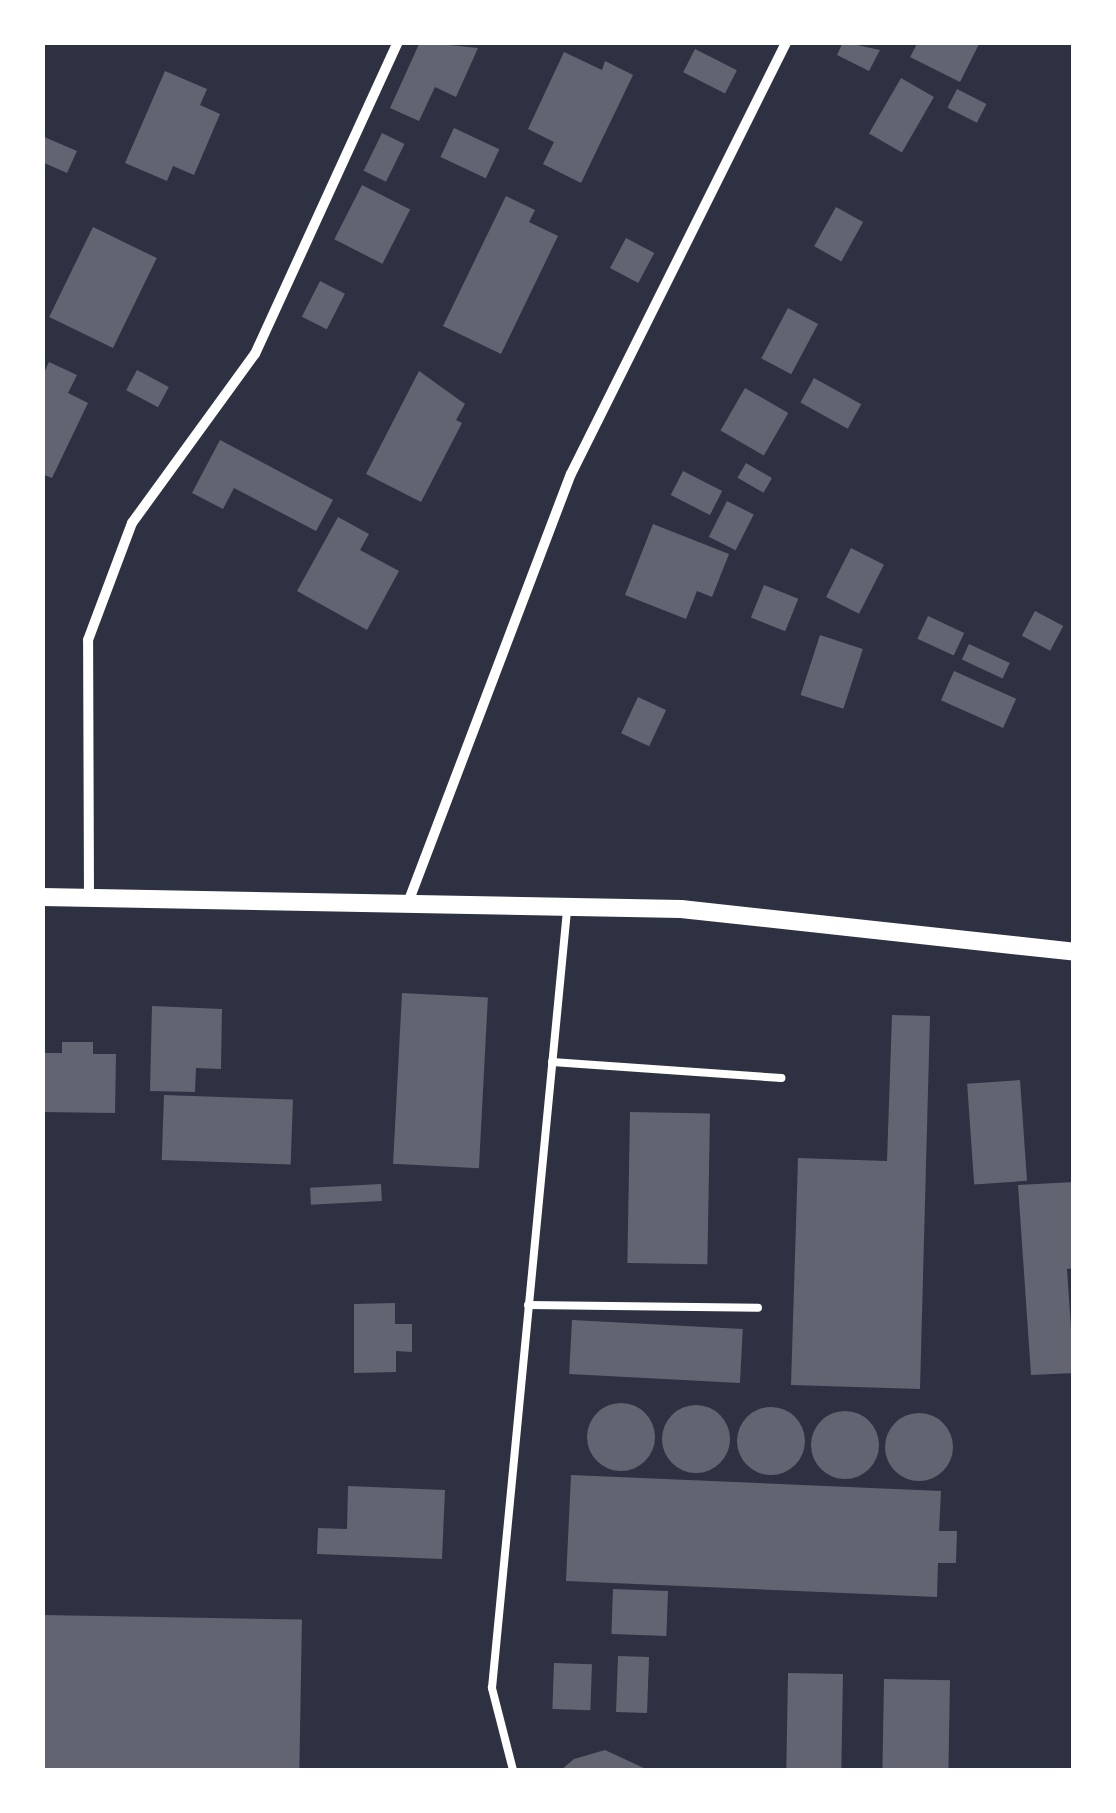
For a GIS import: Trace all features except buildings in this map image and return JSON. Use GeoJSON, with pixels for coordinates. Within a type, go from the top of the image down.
{"type":"FeatureCollection","features":[{"type":"Feature","properties":{"kind":"street"},"geometry":{"type":"LineString","coordinates":[[89,898],[88,640],[132,523],[255,354],[398,42]]}},
{"type":"Feature","properties":{"kind":"street"},"geometry":{"type":"LineString","coordinates":[[409,900],[571,474],[786,42]]}},
{"type":"Feature","properties":{"kind":"street"},"geometry":{"type":"LineString","coordinates":[[42,897],[409,900],[680,909],[1074,952]]}},
{"type":"Feature","properties":{"kind":"lane"},"geometry":{"type":"LineString","coordinates":[[514,1770],[492,1688],[567,906]]}},
{"type":"Feature","properties":{"kind":"lane"},"geometry":{"type":"LineString","coordinates":[[552,1062],[781,1078]]}},
{"type":"Feature","properties":{"kind":"lane"},"geometry":{"type":"LineString","coordinates":[[528,1305],[758,1308]]}}]}
